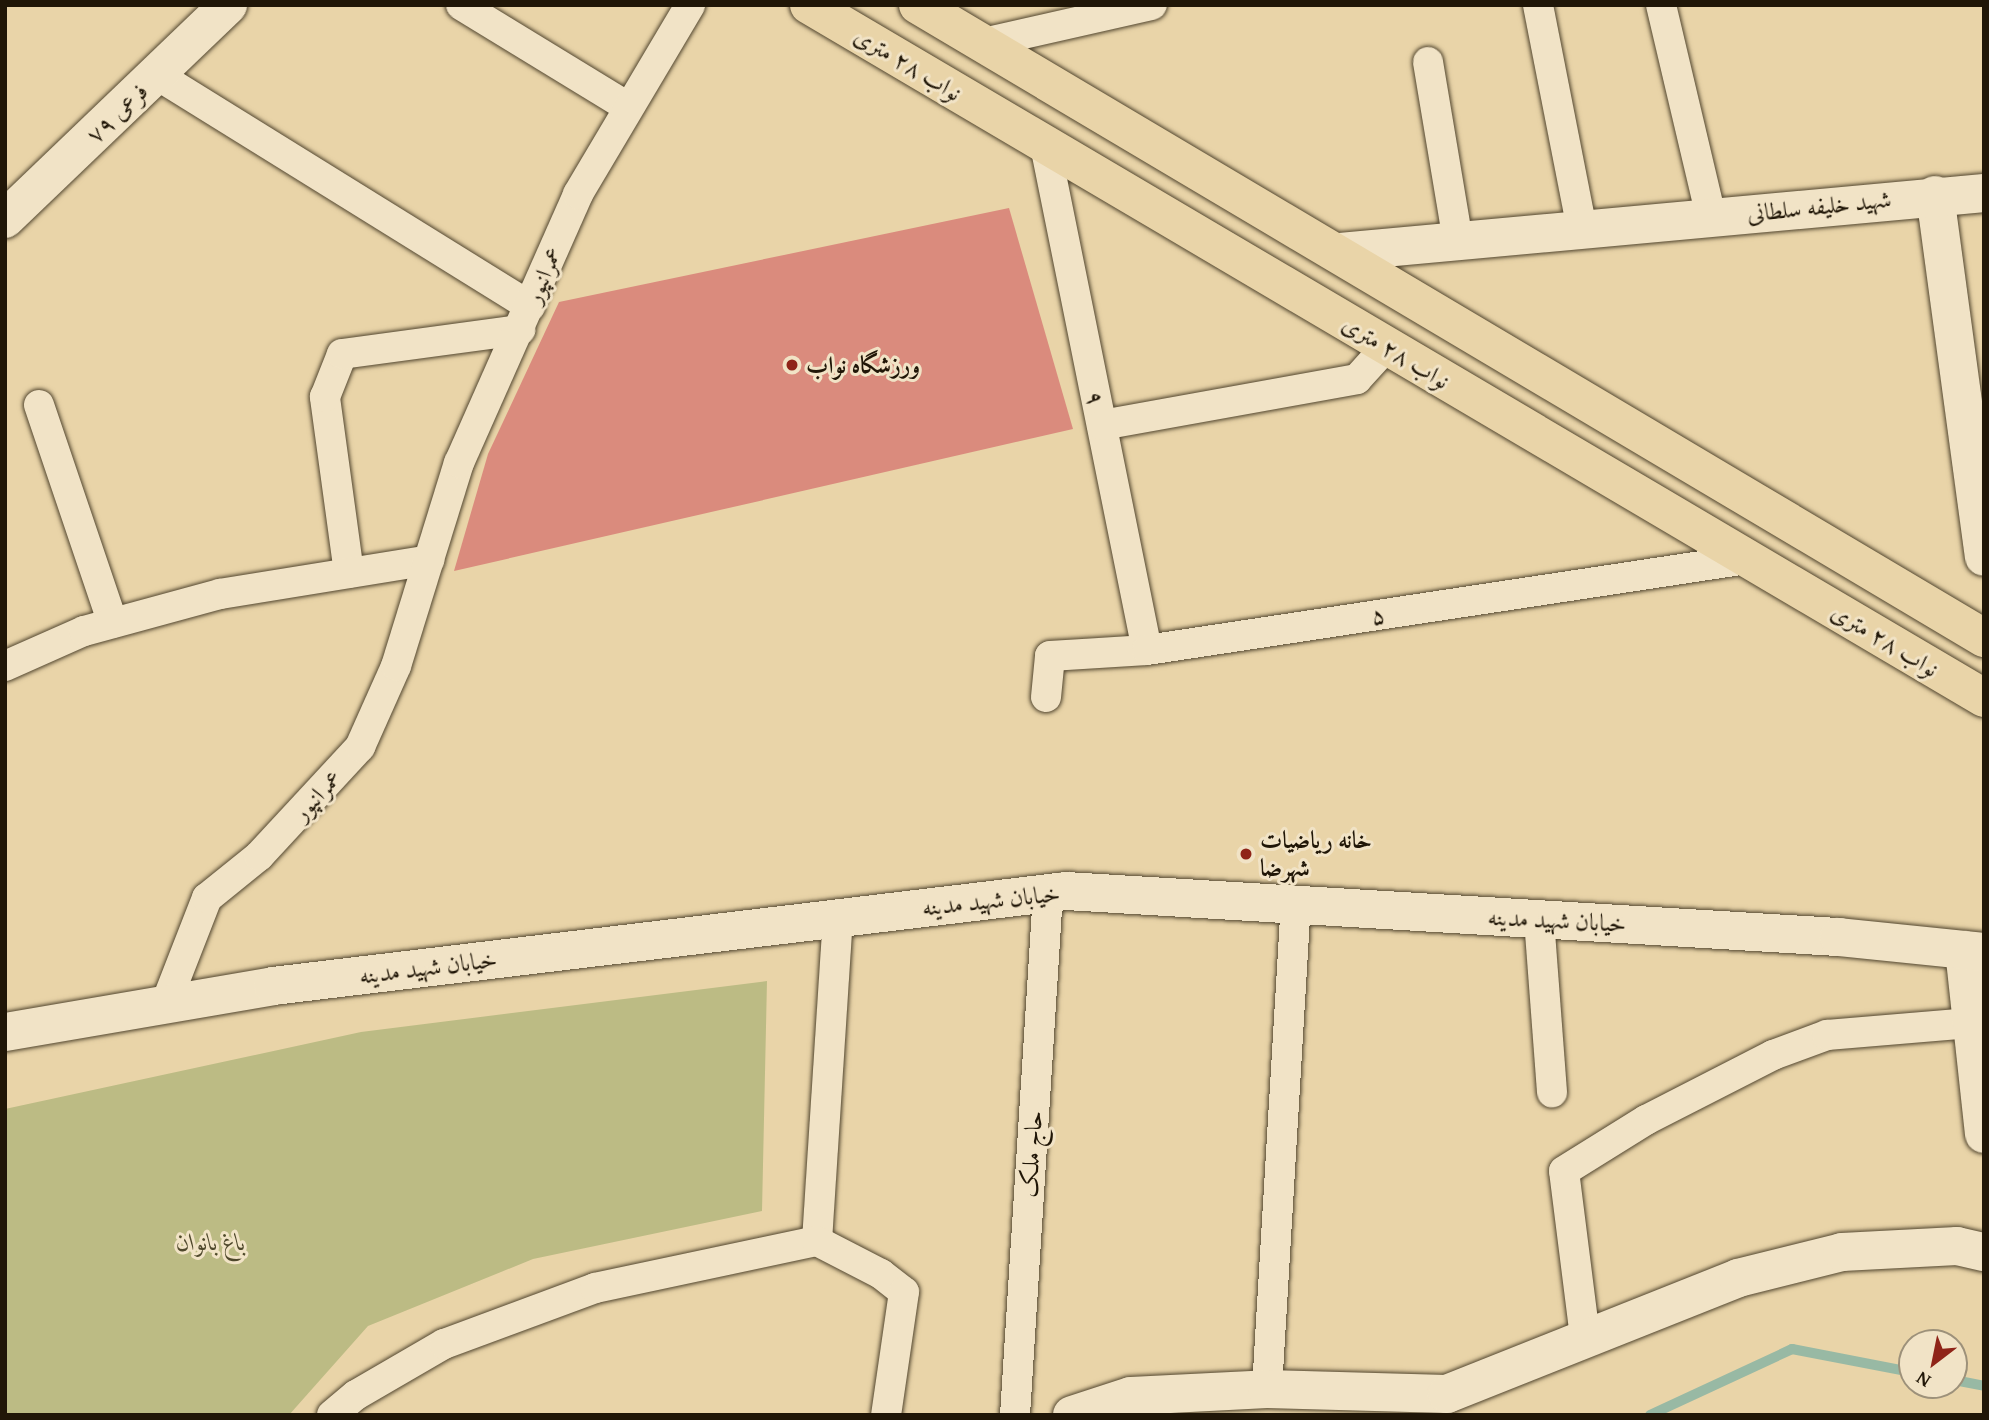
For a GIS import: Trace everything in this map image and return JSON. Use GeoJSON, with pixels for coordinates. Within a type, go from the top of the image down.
{"type":"FeatureCollection","features":[{"type":"Feature","properties":{"kind":"main road","name":"نواب ۲۸ متری"},"geometry":{"type":"LineString","coordinates":[[809,5],[1984,698]]}},
{"type":"Feature","properties":{"kind":"main road"},"geometry":{"type":"LineString","coordinates":[[918,5],[1340,253],[1984,638]]}},
{"type":"Feature","properties":{"kind":"street","name":"فرعی ۷۹"},"geometry":{"type":"LineString","coordinates":[[5,219],[228,5]]}},
{"type":"Feature","properties":{"kind":"street"},"geometry":{"type":"LineString","coordinates":[[460,5],[628,107]]}},
{"type":"Feature","properties":{"kind":"street","name":"عمرانپور"},"geometry":{"type":"LineString","coordinates":[[166,1003],[207,898],[259,856],[360,747],[396,666],[459,463],[578,194],[690,5]]}},
{"type":"Feature","properties":{"kind":"street"},"geometry":{"type":"LineString","coordinates":[[984,43],[1152,5]]}},
{"type":"Feature","properties":{"kind":"street"},"geometry":{"type":"LineString","coordinates":[[1538,5],[1582,229]]}},
{"type":"Feature","properties":{"kind":"street"},"geometry":{"type":"LineString","coordinates":[[1661,5],[1711,217]]}},
{"type":"Feature","properties":{"kind":"street"},"geometry":{"type":"LineString","coordinates":[[1428,62],[1458,241]]}},
{"type":"Feature","properties":{"kind":"street"},"geometry":{"type":"LineString","coordinates":[[157,75],[525,318]]}},
{"type":"Feature","properties":{"kind":"street","name":"۹"},"geometry":{"type":"LineString","coordinates":[[1045,145],[1147,650]]}},
{"type":"Feature","properties":{"kind":"street","name":"شهید خلیفه سلطانی"},"geometry":{"type":"LineString","coordinates":[[1340,253],[1934,195],[1984,193]]}},
{"type":"Feature","properties":{"kind":"street"},"geometry":{"type":"LineString","coordinates":[[1934,195],[1977,459],[1984,557]]}},
{"type":"Feature","properties":{"kind":"street"},"geometry":{"type":"LineString","coordinates":[[349,573],[325,397],[342,354],[525,318]]}},
{"type":"Feature","properties":{"kind":"street"},"geometry":{"type":"LineString","coordinates":[[1102,425],[1357,379],[1387,346]]}},
{"type":"Feature","properties":{"kind":"street"},"geometry":{"type":"LineString","coordinates":[[39,405],[113,623]]}},
{"type":"Feature","properties":{"kind":"street","name":"۵"},"geometry":{"type":"LineString","coordinates":[[1046,697],[1050,656],[1147,650],[1747,559]]}},
{"type":"Feature","properties":{"kind":"street"},"geometry":{"type":"LineString","coordinates":[[5,666],[113,623],[220,594],[429,560]]}},
{"type":"Feature","properties":{"kind":"street","name":"خیابان شهید مدینه"},"geometry":{"type":"LineString","coordinates":[[5,1032],[166,1003],[838,916],[1048,893],[1839,937],[1974,951]]}},
{"type":"Feature","properties":{"kind":"street","name":"حاج ملک"},"geometry":{"type":"LineString","coordinates":[[1015,1415],[1048,893]]}},
{"type":"Feature","properties":{"kind":"street"},"geometry":{"type":"LineString","coordinates":[[1267,1389],[1296,907]]}},
{"type":"Feature","properties":{"kind":"street"},"geometry":{"type":"LineString","coordinates":[[817,1241],[838,916]]}},
{"type":"Feature","properties":{"kind":"street"},"geometry":{"type":"LineString","coordinates":[[1539,919],[1552,1093]]}},
{"type":"Feature","properties":{"kind":"street"},"geometry":{"type":"LineString","coordinates":[[1974,951],[1972,1023],[1984,1134]]}},
{"type":"Feature","properties":{"kind":"street"},"geometry":{"type":"LineString","coordinates":[[1585,1337],[1564,1171],[1669,1108],[1773,1055],[1827,1035],[1972,1023]]}},
{"type":"Feature","properties":{"kind":"street"},"geometry":{"type":"LineString","coordinates":[[332,1415],[356,1395],[444,1344],[595,1288],[817,1241],[881,1274],[904,1292],[886,1415]]}},
{"type":"Feature","properties":{"kind":"street"},"geometry":{"type":"LineString","coordinates":[[1072,1415],[1131,1396],[1267,1389],[1447,1394],[1585,1337],[1617,1329],[1738,1278],[1842,1252],[1957,1246],[1984,1252]]}},
{"type":"Feature","properties":{"kind":"green space","name":"باغ بانوان"},"geometry":{"type":"Polygon","coordinates":[[[767,981],[762,1211],[533,1259],[368,1326],[289,1415],[5,1415],[5,1109],[361,1032],[767,981]]]}},
{"type":"Feature","properties":{"kind":"building","name":"ورزشگاه نواب"},"geometry":{"type":"Polygon","coordinates":[[[1009,208],[1073,429],[454,571],[488,454],[559,302],[1009,208]]]}},
{"type":"Feature","properties":{"kind":"waterway"},"geometry":{"type":"LineString","coordinates":[[1650,1415],[1792,1349],[1898,1369]]}},
{"type":"Feature","properties":{"kind":"waterway"},"geometry":{"type":"LineString","coordinates":[[1968,1383],[1984,1386]]}},
{"type":"Feature","properties":{"kind":"place","name":"ورزشگاه نواب"},"geometry":{"type":"Point","coordinates":[792,365]}},
{"type":"Feature","properties":{"kind":"place","name":"خانه ریاضیات شهرضا"},"geometry":{"type":"Point","coordinates":[1246,854]}}]}
